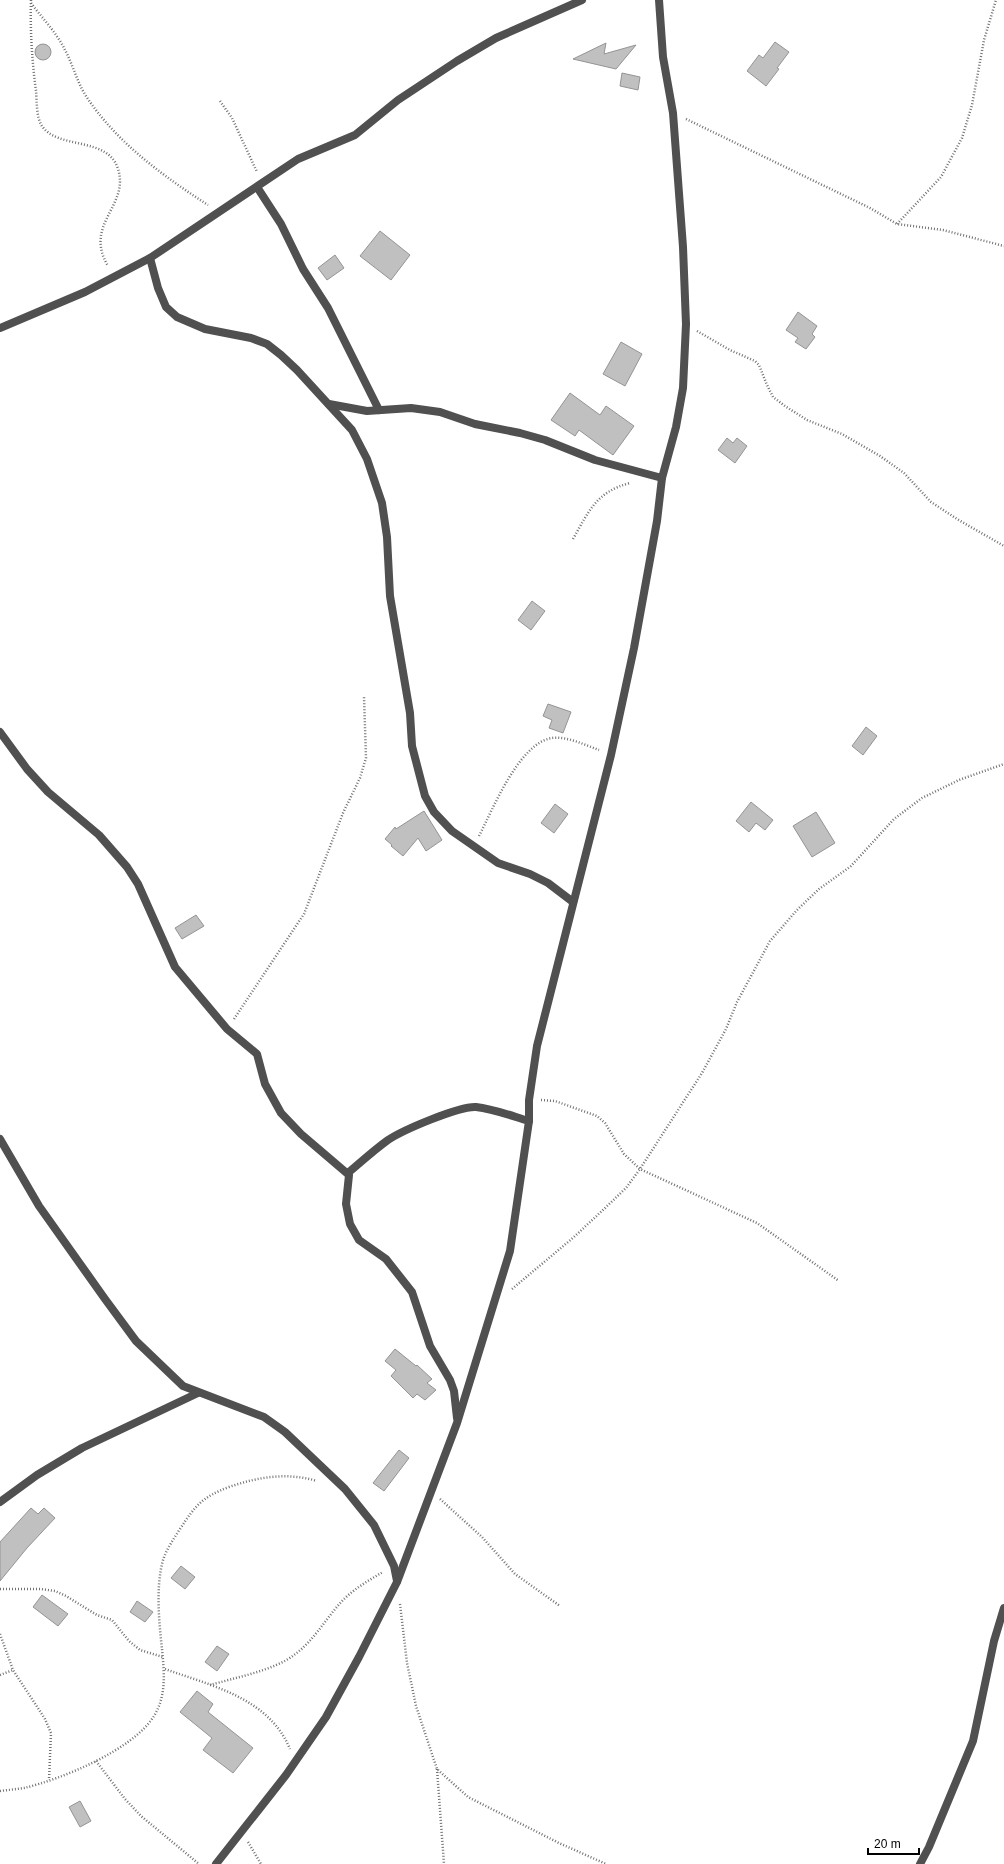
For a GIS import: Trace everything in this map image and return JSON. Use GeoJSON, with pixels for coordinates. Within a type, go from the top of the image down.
{"type":"FeatureCollection","features":[{"type":"Feature","properties":{"kind":"street"},"geometry":{"type":"LineString","coordinates":[[0,328],[85,292],[150,258],[298,159],[355,136],[398,100],[457,61],[496,38],[582,0]]}},
{"type":"Feature","properties":{"kind":"street"},"geometry":{"type":"LineString","coordinates":[[216,1864],[295,1763],[326,1717],[398,1582],[431,1490],[458,1423],[510,1251],[529,1121],[529,1100],[537,1046],[611,755],[634,648],[657,520],[662,478],[676,428],[683,388],[686,324],[682,233],[673,113],[663,57],[659,0]]}},
{"type":"Feature","properties":{"kind":"street"},"geometry":{"type":"LineString","coordinates":[[260,185],[303,269],[328,308],[379,410]]}},
{"type":"Feature","properties":{"kind":"street"},"geometry":{"type":"LineString","coordinates":[[150,258],[158,288],[166,307],[177,317],[205,329],[251,338],[267,344],[281,355],[352,430],[367,458],[382,504],[387,537],[390,596],[410,714],[412,746],[426,796],[443,823],[452,831],[503,866],[530,874],[548,883],[573,902]]}},
{"type":"Feature","properties":{"kind":"street"},"geometry":{"type":"LineString","coordinates":[[329,404],[367,411],[411,408],[440,412],[475,424],[520,432],[546,440],[595,460],[662,478]]}},
{"type":"Feature","properties":{"kind":"street"},"geometry":{"type":"LineString","coordinates":[[0,732],[28,769],[48,792],[99,835],[127,867],[138,884],[175,967],[227,1029],[257,1054],[265,1084],[281,1113],[301,1134],[348,1173],[349,1179],[346,1204],[350,1224],[359,1240],[386,1259],[412,1292],[430,1346],[450,1380],[454,1391],[458,1423]]}},
{"type":"Feature","properties":{"kind":"street"},"geometry":{"type":"LineString","coordinates":[[348,1173],[388,1140],[399,1134],[463,1109],[475,1107],[529,1121]]}},
{"type":"Feature","properties":{"kind":"street"},"geometry":{"type":"LineString","coordinates":[[0,1139],[39,1206],[136,1341],[183,1386],[264,1417],[285,1432],[345,1489],[374,1525],[394,1566],[398,1582]]}},
{"type":"Feature","properties":{"kind":"street"},"geometry":{"type":"LineString","coordinates":[[0,1502],[37,1475],[82,1448],[198,1393]]}},
{"type":"Feature","properties":{"kind":"street"},"geometry":{"type":"LineString","coordinates":[[920,1864],[929,1847],[973,1741],[994,1641],[1004,1608]]}},
{"type":"Feature","properties":{"kind":"path"},"geometry":{"type":"LineString","coordinates":[[897,224],[941,177],[962,138],[972,105],[984,40],[996,0]]}},
{"type":"Feature","properties":{"kind":"path"},"geometry":{"type":"LineString","coordinates":[[30,1],[61,42],[87,97],[123,140],[161,172],[220,212]]}},
{"type":"Feature","properties":{"kind":"path"},"geometry":{"type":"LineString","coordinates":[[30,1],[32,69],[38,112],[42,126],[50,133],[68,141],[105,151],[115,161],[120,174],[118,193],[105,221],[99,240],[101,253],[114,276]]}},
{"type":"Feature","properties":{"kind":"path"},"geometry":{"type":"LineString","coordinates":[[220,102],[232,118],[260,185]]}},
{"type":"Feature","properties":{"kind":"path"},"geometry":{"type":"LineString","coordinates":[[673,113],[870,208],[897,224],[943,230],[1004,246]]}},
{"type":"Feature","properties":{"kind":"path"},"geometry":{"type":"LineString","coordinates":[[686,324],[730,350],[755,361],[759,365],[773,397],[785,406],[807,420],[842,434],[880,456],[904,473],[931,502],[1004,546]]}},
{"type":"Feature","properties":{"kind":"path"},"geometry":{"type":"LineString","coordinates":[[573,539],[589,512],[606,492],[633,482]]}},
{"type":"Feature","properties":{"kind":"path"},"geometry":{"type":"LineString","coordinates":[[227,1029],[304,914],[337,826],[360,778],[366,758],[364,696]]}},
{"type":"Feature","properties":{"kind":"path"},"geometry":{"type":"LineString","coordinates":[[473,845],[512,772],[528,752],[539,742],[552,738],[569,740],[611,755]]}},
{"type":"Feature","properties":{"kind":"path"},"geometry":{"type":"LineString","coordinates":[[510,1291],[599,1214],[626,1188],[640,1169],[702,1073],[726,1029],[736,1002],[770,941],[797,910],[819,889],[851,866],[894,819],[922,798],[959,780],[1004,764]]}},
{"type":"Feature","properties":{"kind":"path"},"geometry":{"type":"LineString","coordinates":[[529,1100],[555,1101],[597,1116],[605,1123],[624,1154],[640,1169],[757,1223],[839,1281]]}},
{"type":"Feature","properties":{"kind":"path"},"geometry":{"type":"LineString","coordinates":[[0,1791],[24,1788],[49,1780],[96,1761],[134,1739],[154,1716],[162,1699],[165,1669],[159,1600],[162,1564],[168,1548],[197,1504],[213,1493],[248,1480],[278,1475],[307,1478],[322,1482]]}},
{"type":"Feature","properties":{"kind":"path"},"geometry":{"type":"LineString","coordinates":[[431,1490],[482,1537],[515,1574],[560,1606]]}},
{"type":"Feature","properties":{"kind":"path"},"geometry":{"type":"LineString","coordinates":[[210,1685],[273,1666],[294,1656],[307,1644],[343,1599],[371,1579],[394,1566]]}},
{"type":"Feature","properties":{"kind":"path"},"geometry":{"type":"LineString","coordinates":[[398,1582],[407,1663],[416,1706],[437,1769],[444,1864]]}},
{"type":"Feature","properties":{"kind":"path"},"geometry":{"type":"LineString","coordinates":[[0,1589],[41,1589],[55,1591],[97,1615],[112,1620],[129,1641],[140,1650],[163,1658]]}},
{"type":"Feature","properties":{"kind":"path"},"geometry":{"type":"LineString","coordinates":[[0,1634],[13,1670],[45,1719],[50,1733],[49,1780]]}},
{"type":"Feature","properties":{"kind":"path"},"geometry":{"type":"LineString","coordinates":[[165,1669],[210,1685],[250,1702],[265,1714],[281,1733],[290,1747],[295,1763]]}},
{"type":"Feature","properties":{"kind":"path"},"geometry":{"type":"LineString","coordinates":[[0,1675],[13,1670]]}},
{"type":"Feature","properties":{"kind":"path"},"geometry":{"type":"LineString","coordinates":[[96,1761],[141,1816],[199,1864]]}},
{"type":"Feature","properties":{"kind":"path"},"geometry":{"type":"LineString","coordinates":[[437,1769],[468,1797],[559,1843],[606,1864]]}},
{"type":"Feature","properties":{"kind":"path"},"geometry":{"type":"LineString","coordinates":[[242,1832],[261,1864]]}},
{"type":"Feature","properties":{"kind":"building"},"geometry":{"type":"Polygon","coordinates":[[[775,42],[789,52],[777,68],[779,69],[766,86],[747,71],[759,55],[763,58],[775,42]]]}},
{"type":"Feature","properties":{"kind":"building"},"geometry":{"type":"Polygon","coordinates":[[[606,43],[604,54],[636,45],[616,69],[573,59],[606,43]]]}},
{"type":"Feature","properties":{"kind":"building"},"geometry":{"type":"Polygon","coordinates":[[[43,44],[49,46],[51,52],[49,58],[43,60],[37,58],[35,52],[37,46],[43,44]]]}},
{"type":"Feature","properties":{"kind":"building"},"geometry":{"type":"Polygon","coordinates":[[[622,73],[640,77],[638,90],[620,86],[622,73]]]}},
{"type":"Feature","properties":{"kind":"building"},"geometry":{"type":"Polygon","coordinates":[[[380,231],[410,255],[391,280],[360,256],[380,231]]]}},
{"type":"Feature","properties":{"kind":"building"},"geometry":{"type":"Polygon","coordinates":[[[335,255],[344,268],[327,280],[318,268],[335,255]]]}},
{"type":"Feature","properties":{"kind":"building"},"geometry":{"type":"Polygon","coordinates":[[[798,312],[817,326],[812,334],[815,337],[806,349],[795,342],[798,338],[786,330],[798,312]]]}},
{"type":"Feature","properties":{"kind":"building"},"geometry":{"type":"Polygon","coordinates":[[[621,342],[642,354],[625,386],[603,374],[621,342]]]}},
{"type":"Feature","properties":{"kind":"building"},"geometry":{"type":"Polygon","coordinates":[[[570,393],[600,415],[606,406],[634,426],[613,455],[579,430],[575,436],[551,420],[570,393]]]}},
{"type":"Feature","properties":{"kind":"building"},"geometry":{"type":"Polygon","coordinates":[[[727,438],[733,443],[737,438],[747,446],[735,463],[718,450],[727,438]]]}},
{"type":"Feature","properties":{"kind":"building"},"geometry":{"type":"Polygon","coordinates":[[[532,601],[545,611],[531,630],[518,620],[532,601]]]}},
{"type":"Feature","properties":{"kind":"building"},"geometry":{"type":"Polygon","coordinates":[[[548,704],[571,712],[563,733],[549,728],[552,720],[543,716],[548,704]]]}},
{"type":"Feature","properties":{"kind":"building"},"geometry":{"type":"Polygon","coordinates":[[[866,727],[877,736],[863,755],[852,746],[866,727]]]}},
{"type":"Feature","properties":{"kind":"building"},"geometry":{"type":"Polygon","coordinates":[[[751,802],[773,820],[765,830],[756,823],[749,832],[736,821],[751,802]]]}},
{"type":"Feature","properties":{"kind":"building"},"geometry":{"type":"Polygon","coordinates":[[[555,804],[568,814],[554,833],[541,823],[555,804]]]}},
{"type":"Feature","properties":{"kind":"building"},"geometry":{"type":"Polygon","coordinates":[[[424,811],[442,840],[426,851],[418,838],[403,856],[385,839],[395,827],[396,829],[424,811]]]}},
{"type":"Feature","properties":{"kind":"building"},"geometry":{"type":"Polygon","coordinates":[[[816,812],[835,843],[812,857],[793,826],[816,812]]]}},
{"type":"Feature","properties":{"kind":"building"},"geometry":{"type":"Polygon","coordinates":[[[196,915],[204,926],[182,939],[175,928],[196,915]]]}},
{"type":"Feature","properties":{"kind":"building"},"geometry":{"type":"Polygon","coordinates":[[[395,1349],[416,1366],[417,1365],[432,1379],[427,1383],[436,1390],[425,1400],[417,1394],[413,1398],[391,1376],[396,1370],[385,1361],[395,1349]]]}},
{"type":"Feature","properties":{"kind":"building"},"geometry":{"type":"Polygon","coordinates":[[[399,1450],[409,1458],[384,1491],[373,1483],[399,1450]]]}},
{"type":"Feature","properties":{"kind":"building"},"geometry":{"type":"Polygon","coordinates":[[[31,1508],[38,1514],[44,1508],[55,1518],[27,1548],[0,1581],[0,1542],[31,1508]]]}},
{"type":"Feature","properties":{"kind":"building"},"geometry":{"type":"Polygon","coordinates":[[[181,1566],[195,1577],[185,1589],[171,1578],[181,1566]]]}},
{"type":"Feature","properties":{"kind":"building"},"geometry":{"type":"Polygon","coordinates":[[[42,1595],[68,1614],[58,1626],[33,1607],[42,1595]]]}},
{"type":"Feature","properties":{"kind":"building"},"geometry":{"type":"Polygon","coordinates":[[[137,1601],[153,1612],[145,1622],[130,1612],[137,1601]]]}},
{"type":"Feature","properties":{"kind":"building"},"geometry":{"type":"Polygon","coordinates":[[[217,1646],[229,1654],[217,1671],[205,1662],[217,1646]]]}},
{"type":"Feature","properties":{"kind":"building"},"geometry":{"type":"Polygon","coordinates":[[[197,1691],[213,1704],[208,1712],[253,1748],[233,1773],[203,1750],[212,1738],[180,1712],[197,1691]]]}},
{"type":"Feature","properties":{"kind":"building"},"geometry":{"type":"Polygon","coordinates":[[[80,1801],[91,1821],[80,1827],[69,1807],[80,1801]]]}}]}
